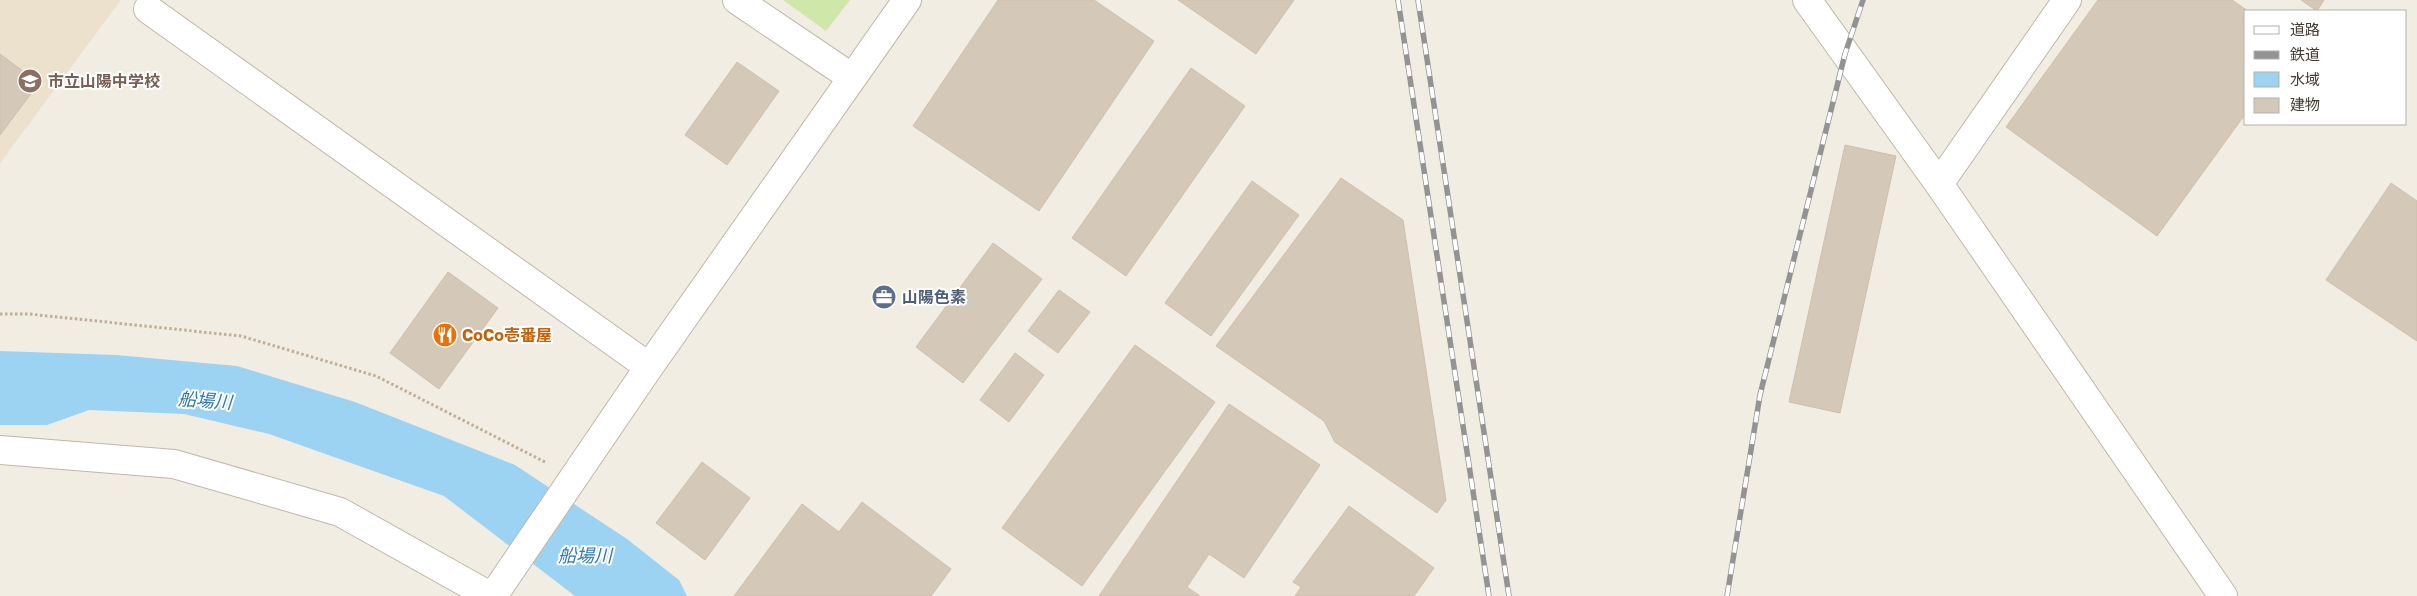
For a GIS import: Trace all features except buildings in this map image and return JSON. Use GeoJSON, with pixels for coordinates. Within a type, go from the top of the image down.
{"type":"FeatureCollection","features":[{"type":"Feature","properties":{"kind":"street"},"geometry":{"type":"LineString","coordinates":[[737,0],[851,77]]}},
{"type":"Feature","properties":{"kind":"street"},"geometry":{"type":"LineString","coordinates":[[0,450],[174,464],[340,512],[491,596],[851,77],[907,0]]}},
{"type":"Feature","properties":{"kind":"street"},"geometry":{"type":"LineString","coordinates":[[1807,0],[1938,184],[2222,596]]}},
{"type":"Feature","properties":{"kind":"street"},"geometry":{"type":"LineString","coordinates":[[1938,184],[2067,0]]}},
{"type":"Feature","properties":{"kind":"street"},"geometry":{"type":"LineString","coordinates":[[148,9],[649,367]]}},
{"type":"Feature","properties":{"kind":"path"},"geometry":{"type":"LineString","coordinates":[[0,314],[29,314],[241,336],[376,376],[574,477]]}},
{"type":"Feature","properties":{"kind":"shaded area","name":"市立山陽中学校"},"geometry":{"type":"Polygon","coordinates":[[[0,0],[121,0],[0,163],[0,0]]]}},
{"type":"Feature","properties":{"kind":"green space"},"geometry":{"type":"Polygon","coordinates":[[[783,0],[850,0],[826,31],[783,0]]]}},
{"type":"Feature","properties":{"kind":"water","name":"船場川"},"geometry":{"type":"Polygon","coordinates":[[[0,351],[116,355],[237,366],[355,402],[515,465],[627,539],[679,580],[687,596],[575,596],[444,496],[269,434],[184,414],[89,410],[47,425],[0,425],[0,351]]]}},
{"type":"Feature","properties":{"kind":"railway"},"geometry":{"type":"LineString","coordinates":[[1398,0],[1489,596]]}},
{"type":"Feature","properties":{"kind":"railway"},"geometry":{"type":"LineString","coordinates":[[1418,0],[1509,596]]}},
{"type":"Feature","properties":{"kind":"railway"},"geometry":{"type":"LineString","coordinates":[[1727,596],[1760,395],[1845,54],[1863,0]]}},
{"type":"Feature","properties":{"kind":"place","name":"市立山陽中学校"},"geometry":{"type":"Point","coordinates":[30,81]}},
{"type":"Feature","properties":{"kind":"place","name":"山陽色素"},"geometry":{"type":"Point","coordinates":[884,297]}},
{"type":"Feature","properties":{"kind":"place","name":"CoCo壱番屋"},"geometry":{"type":"Point","coordinates":[445,335]}}]}
